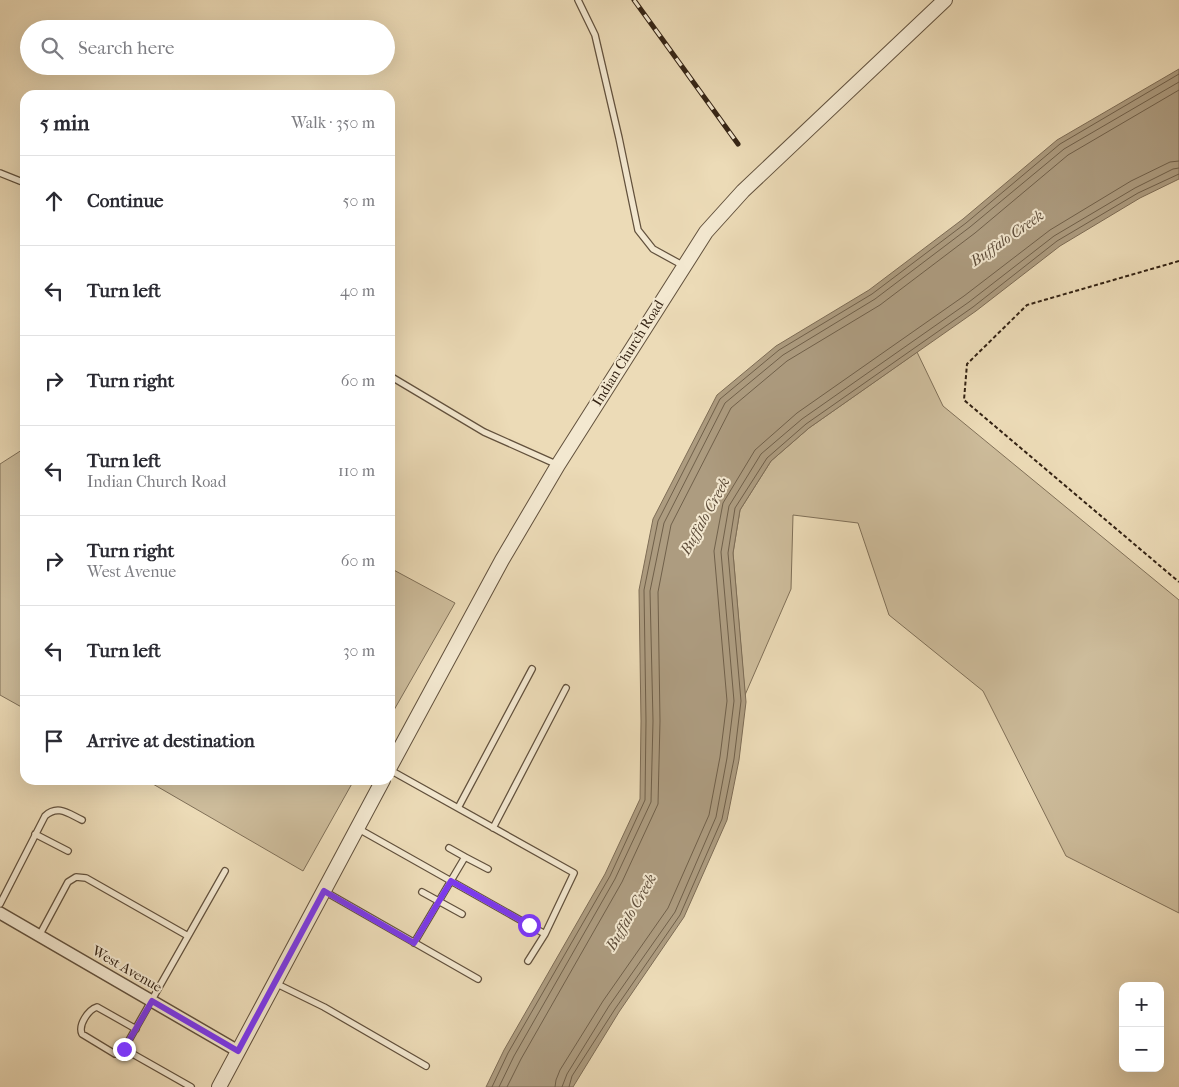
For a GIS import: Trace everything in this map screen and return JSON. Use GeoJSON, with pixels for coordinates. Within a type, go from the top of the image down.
{"type":"FeatureCollection","features":[{"type":"Feature","properties":{"kind":"street","name":"Indian Church Road"},"geometry":{"type":"LineString","coordinates":[[395,759],[502,560],[558,465],[706,232],[742,191],[945,0]]}},
{"type":"Feature","properties":{"kind":"street"},"geometry":{"type":"LineString","coordinates":[[219,1087],[380,785]]}},
{"type":"Feature","properties":{"kind":"street","name":"West Avenue"},"geometry":{"type":"LineString","coordinates":[[0,913],[238,1051]]}},
{"type":"Feature","properties":{"kind":"lane"},"geometry":{"type":"LineString","coordinates":[[578,0],[594,35],[619,138],[638,230],[653,249],[684,266]]}},
{"type":"Feature","properties":{"kind":"lane"},"geometry":{"type":"LineString","coordinates":[[0,173],[20,181]]}},
{"type":"Feature","properties":{"kind":"lane"},"geometry":{"type":"LineString","coordinates":[[395,379],[484,432],[558,465]]}},
{"type":"Feature","properties":{"kind":"lane"},"geometry":{"type":"LineString","coordinates":[[458,808],[532,670]]}},
{"type":"Feature","properties":{"kind":"lane"},"geometry":{"type":"LineString","coordinates":[[493,828],[566,688]]}},
{"type":"Feature","properties":{"kind":"lane"},"geometry":{"type":"LineString","coordinates":[[395,771],[574,873],[545,934],[528,961]]}},
{"type":"Feature","properties":{"kind":"lane"},"geometry":{"type":"LineString","coordinates":[[0,904],[45,816],[50,812],[62,810],[82,820]]}},
{"type":"Feature","properties":{"kind":"lane"},"geometry":{"type":"LineString","coordinates":[[357,828],[545,934]]}},
{"type":"Feature","properties":{"kind":"lane"},"geometry":{"type":"LineString","coordinates":[[35,834],[68,851]]}},
{"type":"Feature","properties":{"kind":"lane"},"geometry":{"type":"LineString","coordinates":[[449,848],[488,870]]}},
{"type":"Feature","properties":{"kind":"lane"},"geometry":{"type":"LineString","coordinates":[[414,943],[465,857]]}},
{"type":"Feature","properties":{"kind":"lane"},"geometry":{"type":"LineString","coordinates":[[136,1029],[97,1007],[90,1012],[80,1030],[82,1034],[115,1054],[124,1049],[136,1029],[152,1001],[225,871]]}},
{"type":"Feature","properties":{"kind":"lane"},"geometry":{"type":"LineString","coordinates":[[39,936],[68,882],[76,877],[86,878],[188,936]]}},
{"type":"Feature","properties":{"kind":"lane"},"geometry":{"type":"LineString","coordinates":[[324,891],[478,979]]}},
{"type":"Feature","properties":{"kind":"lane"},"geometry":{"type":"LineString","coordinates":[[422,892],[462,914]]}},
{"type":"Feature","properties":{"kind":"lane"},"geometry":{"type":"LineString","coordinates":[[275,983],[324,1007],[426,1066]]}},
{"type":"Feature","properties":{"kind":"lane"},"geometry":{"type":"LineString","coordinates":[[124,1049],[191,1087]]}},
{"type":"Feature","properties":{"kind":"path"},"geometry":{"type":"LineString","coordinates":[[1179,261],[1027,305],[967,364],[964,400],[1179,582]]}},
{"type":"Feature","properties":{"kind":"shaded area"},"geometry":{"type":"Polygon","coordinates":[[[917,352],[943,406],[1179,600],[1179,913],[1066,856],[983,691],[889,615],[858,523],[793,515],[791,589],[745,695],[733,553],[740,510],[771,461],[809,428],[917,352]]]}},
{"type":"Feature","properties":{"kind":"shaded area"},"geometry":{"type":"Polygon","coordinates":[[[20,451],[20,706],[0,695],[0,464],[20,451]]]}},
{"type":"Feature","properties":{"kind":"shaded area"},"geometry":{"type":"Polygon","coordinates":[[[395,571],[455,603],[395,708],[395,571]]]}},
{"type":"Feature","properties":{"kind":"shaded area"},"geometry":{"type":"Polygon","coordinates":[[[155,785],[351,785],[303,871],[155,785]]]}},
{"type":"Feature","properties":{"kind":"water","name":"Buffalo Creek"},"geometry":{"type":"Polygon","coordinates":[[[1179,69],[1179,179],[1140,198],[1060,246],[976,311],[809,428],[771,461],[740,510],[733,553],[746,702],[739,760],[727,820],[684,917],[619,1012],[573,1087],[486,1087],[504,1050],[605,874],[640,799],[639,590],[653,519],[717,395],[776,346],[869,290],[963,219],[1057,140],[1179,69]]]}},
{"type":"Feature","properties":{"kind":"railway"},"geometry":{"type":"LineString","coordinates":[[634,0],[738,144]]}},
{"type":"Feature","properties":{"kind":"route"},"geometry":{"type":"LineString","coordinates":[[124,1049],[152,1001],[238,1051],[324,891],[414,943],[451,881],[529,925]]}}]}
